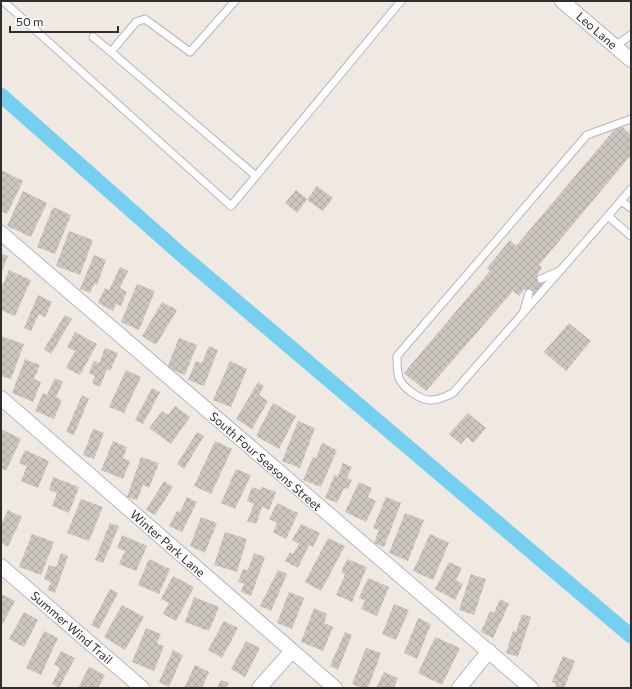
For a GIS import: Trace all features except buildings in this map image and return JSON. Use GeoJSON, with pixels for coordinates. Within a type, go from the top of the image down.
{"type":"FeatureCollection","features":[{"type":"Feature","properties":{"kind":"street","name":"Leo Lane"},"geometry":{"type":"LineString","coordinates":[[562,1],[631,60]]}},
{"type":"Feature","properties":{"kind":"street","name":"South Four Seasons Street"},"geometry":{"type":"LineString","coordinates":[[1,233],[531,688]]}},
{"type":"Feature","properties":{"kind":"street","name":"Winter Park Lane"},"geometry":{"type":"LineString","coordinates":[[1,398],[335,688]]}},
{"type":"Feature","properties":{"kind":"street","name":"Summer Wind Trail"},"geometry":{"type":"LineString","coordinates":[[1,566],[142,688]]}},
{"type":"Feature","properties":{"kind":"street"},"geometry":{"type":"LineString","coordinates":[[259,688],[292,651]]}},
{"type":"Feature","properties":{"kind":"street"},"geometry":{"type":"LineString","coordinates":[[459,688],[489,651]]}},
{"type":"Feature","properties":{"kind":"lane"},"geometry":{"type":"LineString","coordinates":[[3,1],[231,206],[401,1]]}},
{"type":"Feature","properties":{"kind":"lane"},"geometry":{"type":"LineString","coordinates":[[111,52],[136,22],[145,19],[190,52],[235,1]]}},
{"type":"Feature","properties":{"kind":"lane"},"geometry":{"type":"LineString","coordinates":[[615,46],[631,35]]}},
{"type":"Feature","properties":{"kind":"lane"},"geometry":{"type":"LineString","coordinates":[[93,37],[256,176]]}},
{"type":"Feature","properties":{"kind":"lane"},"geometry":{"type":"LineString","coordinates":[[631,119],[588,134],[397,356],[397,367],[400,379],[420,397],[430,401],[453,392],[631,189]]}},
{"type":"Feature","properties":{"kind":"lane"},"geometry":{"type":"LineString","coordinates":[[621,201],[631,208]]}},
{"type":"Feature","properties":{"kind":"lane"},"geometry":{"type":"LineString","coordinates":[[608,216],[631,236]]}},
{"type":"Feature","properties":{"kind":"lane"},"geometry":{"type":"LineString","coordinates":[[541,278],[561,270]]}},
{"type":"Feature","properties":{"kind":"lane"},"geometry":{"type":"LineString","coordinates":[[523,313],[529,293]]}},
{"type":"Feature","properties":{"kind":"waterway"},"geometry":{"type":"LineString","coordinates":[[1,95],[184,257],[631,636]]}}]}
